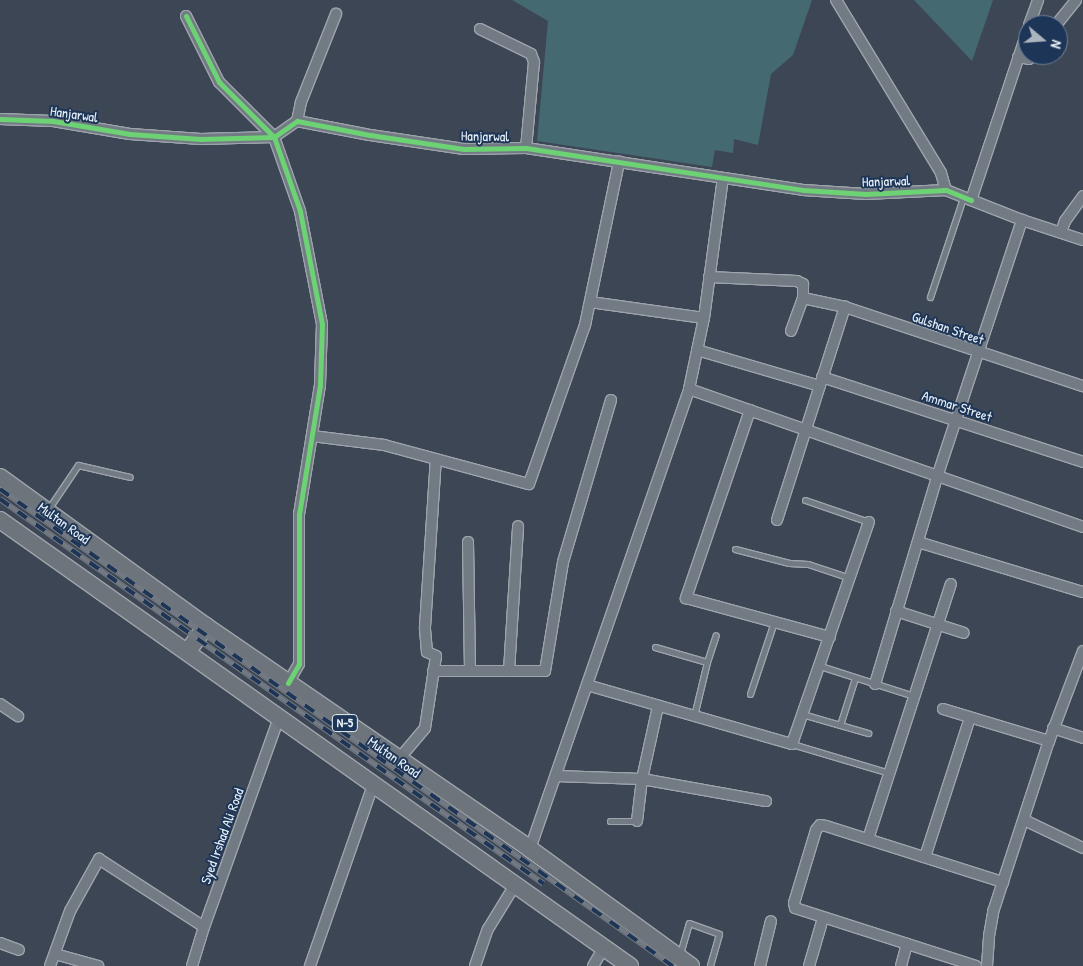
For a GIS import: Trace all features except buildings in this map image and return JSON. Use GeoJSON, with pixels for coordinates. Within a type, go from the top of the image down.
{"type":"FeatureCollection","features":[{"type":"Feature","properties":{"kind":"main road","name":"Multan Road"},"geometry":{"type":"LineString","coordinates":[[0,476],[206,626],[398,760],[530,849],[685,962]]}},
{"type":"Feature","properties":{"kind":"main road","name":"N-5"},"geometry":{"type":"LineString","coordinates":[[0,520],[188,651],[373,785],[630,966]]}},
{"type":"Feature","properties":{"kind":"main road"},"geometry":{"type":"LineString","coordinates":[[188,651],[206,626]]}},
{"type":"Feature","properties":{"kind":"street"},"geometry":{"type":"LineString","coordinates":[[836,0],[941,173],[946,190]]}},
{"type":"Feature","properties":{"kind":"street"},"geometry":{"type":"LineString","coordinates":[[1033,15],[1038,0]]}},
{"type":"Feature","properties":{"kind":"street"},"geometry":{"type":"LineString","coordinates":[[1064,15],[1076,0]]}},
{"type":"Feature","properties":{"kind":"street"},"geometry":{"type":"LineString","coordinates":[[274,137],[298,122],[301,102],[336,14]]}},
{"type":"Feature","properties":{"kind":"street"},"geometry":{"type":"LineString","coordinates":[[186,16],[219,82],[274,137],[300,211],[322,324],[320,385],[299,514],[299,664],[288,683]]}},
{"type":"Feature","properties":{"kind":"street"},"geometry":{"type":"LineString","coordinates":[[480,29],[531,54],[534,62],[526,148]]}},
{"type":"Feature","properties":{"kind":"street"},"geometry":{"type":"LineString","coordinates":[[967,199],[1018,57]]}},
{"type":"Feature","properties":{"kind":"street","name":"Hanjarwal"},"geometry":{"type":"LineString","coordinates":[[0,119],[53,121],[130,134],[201,139],[274,137]]}},
{"type":"Feature","properties":{"kind":"street","name":"Hanjarwal"},"geometry":{"type":"LineString","coordinates":[[298,122],[370,135],[464,148],[526,148],[803,190],[866,194],[946,190],[1022,220],[1083,240]]}},
{"type":"Feature","properties":{"kind":"street"},"geometry":{"type":"LineString","coordinates":[[312,436],[384,445],[529,484],[585,325],[619,162]]}},
{"type":"Feature","properties":{"kind":"street"},"geometry":{"type":"LineString","coordinates":[[530,849],[689,389],[704,318],[723,178]]}},
{"type":"Feature","properties":{"kind":"street"},"geometry":{"type":"LineString","coordinates":[[1061,232],[1065,221],[1083,196]]}},
{"type":"Feature","properties":{"kind":"street"},"geometry":{"type":"LineString","coordinates":[[875,684],[938,476],[1022,220]]}},
{"type":"Feature","properties":{"kind":"street"},"geometry":{"type":"LineString","coordinates":[[709,277],[797,281],[803,284],[803,298],[790,331]]}},
{"type":"Feature","properties":{"kind":"street","name":"Gulshan Street"},"geometry":{"type":"LineString","coordinates":[[803,298],[845,307],[977,353],[1083,386]]}},
{"type":"Feature","properties":{"kind":"street"},"geometry":{"type":"LineString","coordinates":[[590,302],[704,318]]}},
{"type":"Feature","properties":{"kind":"street"},"geometry":{"type":"LineString","coordinates":[[777,520],[845,307]]}},
{"type":"Feature","properties":{"kind":"street","name":"Ammar Street"},"geometry":{"type":"LineString","coordinates":[[697,350],[821,381],[956,420],[1083,462]]}},
{"type":"Feature","properties":{"kind":"street"},"geometry":{"type":"LineString","coordinates":[[689,389],[1083,527]]}},
{"type":"Feature","properties":{"kind":"street"},"geometry":{"type":"LineString","coordinates":[[433,672],[545,671],[563,562],[611,400]]}},
{"type":"Feature","properties":{"kind":"street"},"geometry":{"type":"LineString","coordinates":[[750,410],[686,598],[830,637]]}},
{"type":"Feature","properties":{"kind":"street"},"geometry":{"type":"LineString","coordinates":[[398,760],[425,728],[436,656],[427,652],[424,627],[436,459]]}},
{"type":"Feature","properties":{"kind":"street"},"geometry":{"type":"LineString","coordinates":[[588,685],[792,744],[869,522]]}},
{"type":"Feature","properties":{"kind":"street"},"geometry":{"type":"LineString","coordinates":[[509,671],[518,526]]}},
{"type":"Feature","properties":{"kind":"street"},"geometry":{"type":"LineString","coordinates":[[468,542],[470,671]]}},
{"type":"Feature","properties":{"kind":"street"},"geometry":{"type":"LineString","coordinates":[[918,542],[1083,592]]}},
{"type":"Feature","properties":{"kind":"street"},"geometry":{"type":"LineString","coordinates":[[868,839],[951,584]]}},
{"type":"Feature","properties":{"kind":"street"},"geometry":{"type":"LineString","coordinates":[[896,611],[964,633]]}},
{"type":"Feature","properties":{"kind":"street"},"geometry":{"type":"LineString","coordinates":[[987,966],[991,921],[1049,741],[1079,674],[1083,651]]}},
{"type":"Feature","properties":{"kind":"street"},"geometry":{"type":"LineString","coordinates":[[0,704],[18,716]]}},
{"type":"Feature","properties":{"kind":"street"},"geometry":{"type":"LineString","coordinates":[[636,821],[642,779],[658,706]]}},
{"type":"Feature","properties":{"kind":"street"},"geometry":{"type":"LineString","coordinates":[[942,710],[1049,741]]}},
{"type":"Feature","properties":{"kind":"street","name":"Syed Irshad Ali Road"},"geometry":{"type":"LineString","coordinates":[[192,966],[204,927],[279,717]]}},
{"type":"Feature","properties":{"kind":"street"},"geometry":{"type":"LineString","coordinates":[[925,857],[970,718]]}},
{"type":"Feature","properties":{"kind":"street"},"geometry":{"type":"LineString","coordinates":[[1054,728],[1083,738]]}},
{"type":"Feature","properties":{"kind":"street"},"geometry":{"type":"LineString","coordinates":[[556,776],[642,779],[766,801]]}},
{"type":"Feature","properties":{"kind":"street"},"geometry":{"type":"LineString","coordinates":[[310,966],[373,785]]}},
{"type":"Feature","properties":{"kind":"street"},"geometry":{"type":"LineString","coordinates":[[1024,820],[1083,848]]}},
{"type":"Feature","properties":{"kind":"street"},"geometry":{"type":"LineString","coordinates":[[976,966],[799,911],[795,908],[794,903],[816,830],[820,825],[826,826],[1003,882]]}},
{"type":"Feature","properties":{"kind":"street"},"geometry":{"type":"LineString","coordinates":[[50,966],[70,911],[99,859],[204,927]]}},
{"type":"Feature","properties":{"kind":"street"},"geometry":{"type":"LineString","coordinates":[[475,966],[488,929],[516,884]]}},
{"type":"Feature","properties":{"kind":"street"},"geometry":{"type":"LineString","coordinates":[[808,966],[823,918]]}},
{"type":"Feature","properties":{"kind":"street"},"geometry":{"type":"LineString","coordinates":[[760,966],[771,921]]}},
{"type":"Feature","properties":{"kind":"street"},"geometry":{"type":"LineString","coordinates":[[0,943],[19,950]]}},
{"type":"Feature","properties":{"kind":"street"},"geometry":{"type":"LineString","coordinates":[[900,966],[907,944]]}},
{"type":"Feature","properties":{"kind":"street"},"geometry":{"type":"LineString","coordinates":[[593,966],[604,947]]}},
{"type":"Feature","properties":{"kind":"street"},"geometry":{"type":"LineString","coordinates":[[55,954],[98,966]]}},
{"type":"Feature","properties":{"kind":"lane"},"geometry":{"type":"LineString","coordinates":[[930,297],[967,199]]}},
{"type":"Feature","properties":{"kind":"lane"},"geometry":{"type":"LineString","coordinates":[[48,511],[78,465],[130,477]]}},
{"type":"Feature","properties":{"kind":"lane"},"geometry":{"type":"LineString","coordinates":[[805,500],[869,522]]}},
{"type":"Feature","properties":{"kind":"lane"},"geometry":{"type":"LineString","coordinates":[[735,549],[788,563],[808,564],[850,578]]}},
{"type":"Feature","properties":{"kind":"lane"},"geometry":{"type":"LineString","coordinates":[[750,694],[774,622]]}},
{"type":"Feature","properties":{"kind":"lane"},"geometry":{"type":"LineString","coordinates":[[694,717],[707,662],[716,635]]}},
{"type":"Feature","properties":{"kind":"lane"},"geometry":{"type":"LineString","coordinates":[[654,647],[707,662]]}},
{"type":"Feature","properties":{"kind":"lane"},"geometry":{"type":"LineString","coordinates":[[820,666],[914,696]]}},
{"type":"Feature","properties":{"kind":"lane"},"geometry":{"type":"LineString","coordinates":[[840,725],[855,678]]}},
{"type":"Feature","properties":{"kind":"lane"},"geometry":{"type":"LineString","coordinates":[[802,714],[868,733]]}},
{"type":"Feature","properties":{"kind":"lane"},"geometry":{"type":"LineString","coordinates":[[792,744],[890,773]]}},
{"type":"Feature","properties":{"kind":"lane"},"geometry":{"type":"LineString","coordinates":[[610,821],[636,821]]}},
{"type":"Feature","properties":{"kind":"lane"},"geometry":{"type":"LineString","coordinates":[[685,962],[689,923],[719,934],[710,966]]}},
{"type":"Feature","properties":{"kind":"green space"},"geometry":{"type":"Polygon","coordinates":[[[512,0],[812,0],[793,55],[771,74],[758,145],[734,139],[733,153],[715,150],[712,167],[537,141],[548,21],[512,0]]]}},
{"type":"Feature","properties":{"kind":"green space"},"geometry":{"type":"Polygon","coordinates":[[[914,0],[993,0],[972,61],[914,0]]]}},
{"type":"Feature","properties":{"kind":"railway"},"geometry":{"type":"LineString","coordinates":[[0,489],[673,966]]}},
{"type":"Feature","properties":{"kind":"railway"},"geometry":{"type":"LineString","coordinates":[[0,499],[544,884]]}},
{"type":"Feature","properties":{"kind":"cycle path"},"geometry":{"type":"LineString","coordinates":[[186,16],[219,82],[274,137],[300,211],[322,324],[320,385],[299,514],[299,664],[288,683]]}},
{"type":"Feature","properties":{"kind":"cycle path"},"geometry":{"type":"LineString","coordinates":[[0,119],[53,121],[130,134],[201,139],[274,137],[297,121],[370,135],[464,149],[526,148],[803,190],[866,194],[946,190],[971,200]]}}]}
